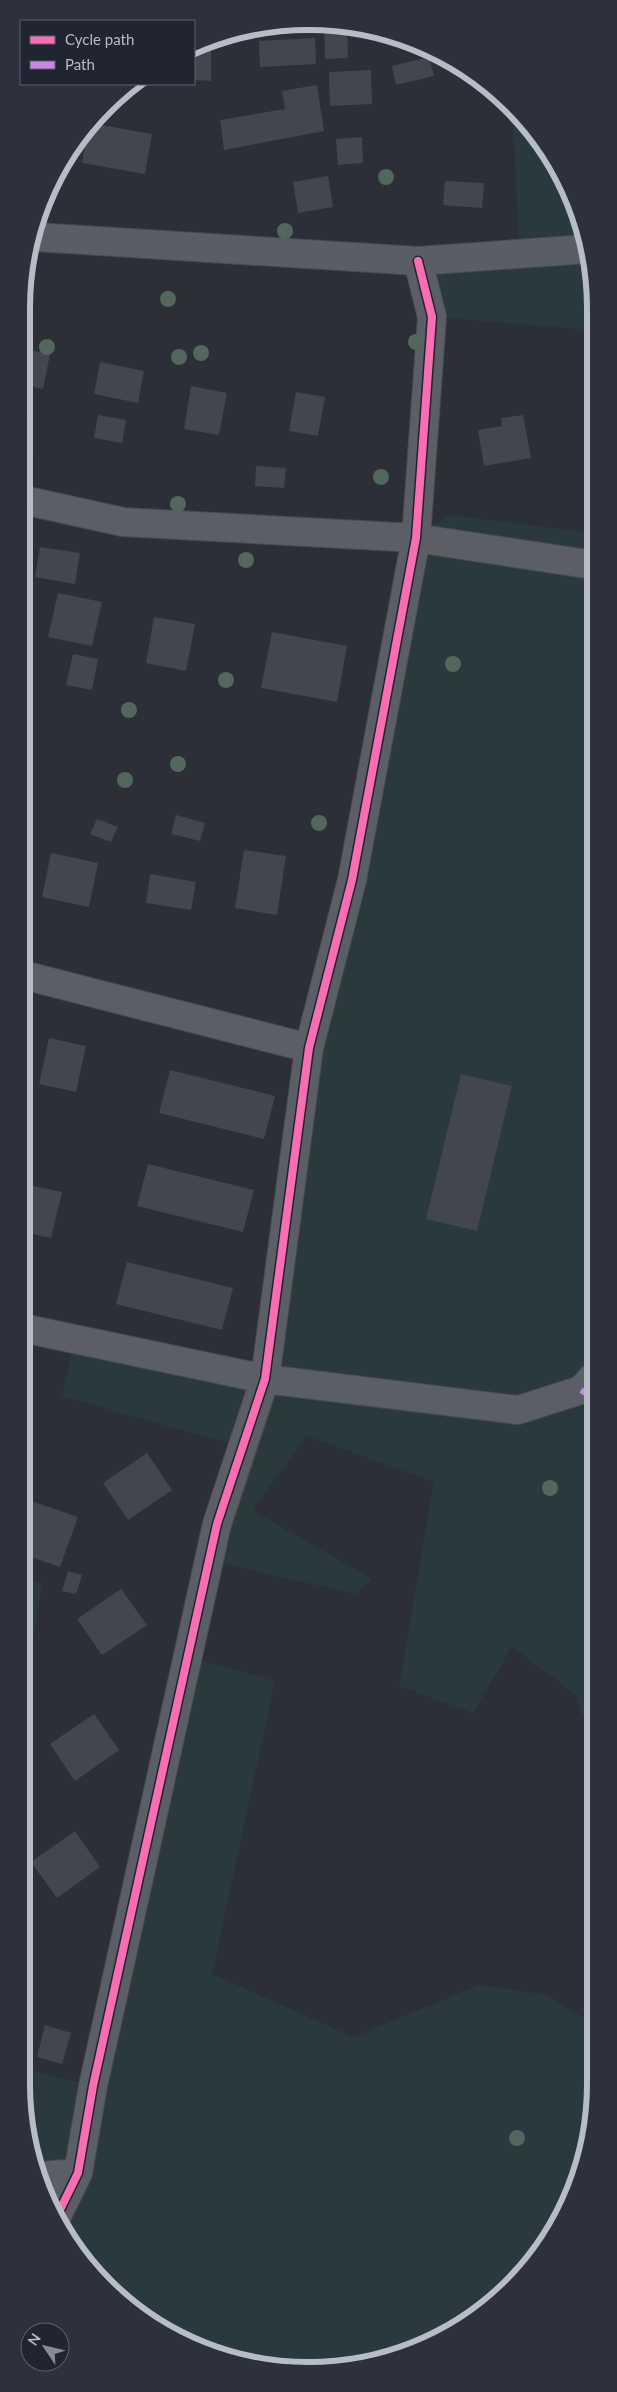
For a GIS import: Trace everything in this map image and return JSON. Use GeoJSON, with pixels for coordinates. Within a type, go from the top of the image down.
{"type":"FeatureCollection","features":[{"type":"Feature","properties":{"kind":"main road"},"geometry":{"type":"LineString","coordinates":[[39,236],[418,261],[581,249]]}},
{"type":"Feature","properties":{"kind":"street"},"geometry":{"type":"LineString","coordinates":[[61,2210],[78,2173],[95,2077],[218,1524],[265,1379],[309,1048],[352,880],[416,538],[432,317],[418,261]]}},
{"type":"Feature","properties":{"kind":"street"},"geometry":{"type":"LineString","coordinates":[[30,502],[123,522],[416,538],[587,564]]}},
{"type":"Feature","properties":{"kind":"street"},"geometry":{"type":"LineString","coordinates":[[30,977],[309,1048]]}},
{"type":"Feature","properties":{"kind":"street"},"geometry":{"type":"LineString","coordinates":[[30,1330],[265,1379],[518,1410],[581,1390],[587,1384]]}},
{"type":"Feature","properties":{"kind":"street"},"geometry":{"type":"LineString","coordinates":[[46,2176],[78,2173]]}},
{"type":"Feature","properties":{"kind":"shaded area"},"geometry":{"type":"Polygon","coordinates":[[[513,120],[550,169],[566,202],[578,236],[585,272],[587,330],[432,317],[418,261],[520,254],[513,120]]]}},
{"type":"Feature","properties":{"kind":"shaded area"},"geometry":{"type":"Polygon","coordinates":[[[450,515],[587,532],[587,1718],[583,1716],[576,1695],[512,1647],[473,1713],[399,1686],[434,1482],[307,1436],[252,1510],[372,1579],[356,1594],[210,1561],[242,1447],[62,1396],[75,1339],[265,1379],[309,1048],[416,538],[450,515]]]}},
{"type":"Feature","properties":{"kind":"shaded area"},"geometry":{"type":"Polygon","coordinates":[[[30,1580],[42,1584],[30,1663],[30,1580]]]}},
{"type":"Feature","properties":{"kind":"shaded area"},"geometry":{"type":"Polygon","coordinates":[[[188,1657],[275,1681],[212,1974],[353,2037],[479,1985],[548,1995],[587,2020],[587,2084],[582,2138],[566,2190],[550,2223],[540,2238],[518,2267],[492,2293],[448,2325],[415,2341],[381,2353],[345,2360],[308,2362],[272,2360],[236,2353],[202,2341],[169,2325],[154,2315],[125,2293],[99,2267],[67,2223],[51,2190],[39,2156],[32,2120],[30,2069],[93,2086],[188,1657]]]}},
{"type":"Feature","properties":{"kind":"building"},"geometry":{"type":"Polygon","coordinates":[[[324,31],[347,32],[348,58],[325,59],[324,31]]]}},
{"type":"Feature","properties":{"kind":"building"},"geometry":{"type":"Polygon","coordinates":[[[315,38],[316,64],[260,67],[259,41],[315,38]]]}},
{"type":"Feature","properties":{"kind":"building"},"geometry":{"type":"Polygon","coordinates":[[[211,48],[211,81],[195,80],[195,54],[211,48]]]}},
{"type":"Feature","properties":{"kind":"building"},"geometry":{"type":"Polygon","coordinates":[[[428,57],[434,76],[396,85],[392,66],[428,57]]]}},
{"type":"Feature","properties":{"kind":"building"},"geometry":{"type":"Polygon","coordinates":[[[371,70],[372,104],[330,106],[329,72],[371,70]]]}},
{"type":"Feature","properties":{"kind":"building"},"geometry":{"type":"Polygon","coordinates":[[[317,85],[324,131],[224,150],[220,120],[285,109],[282,91],[317,85]]]}},
{"type":"Feature","properties":{"kind":"building"},"geometry":{"type":"Polygon","coordinates":[[[99,125],[152,134],[145,174],[82,163],[85,143],[99,125]]]}},
{"type":"Feature","properties":{"kind":"building"},"geometry":{"type":"Polygon","coordinates":[[[362,137],[363,163],[338,165],[336,139],[362,137]]]}},
{"type":"Feature","properties":{"kind":"building"},"geometry":{"type":"Polygon","coordinates":[[[328,176],[333,207],[298,213],[293,182],[328,176]]]}},
{"type":"Feature","properties":{"kind":"building"},"geometry":{"type":"Polygon","coordinates":[[[445,181],[484,183],[482,208],[443,205],[445,181]]]}},
{"type":"Feature","properties":{"kind":"building"},"geometry":{"type":"Polygon","coordinates":[[[30,350],[50,354],[43,389],[30,386],[30,350]]]}},
{"type":"Feature","properties":{"kind":"building"},"geometry":{"type":"Polygon","coordinates":[[[100,362],[144,371],[138,403],[94,394],[100,362]]]}},
{"type":"Feature","properties":{"kind":"building"},"geometry":{"type":"Polygon","coordinates":[[[191,386],[227,393],[219,435],[184,429],[191,386]]]}},
{"type":"Feature","properties":{"kind":"building"},"geometry":{"type":"Polygon","coordinates":[[[296,392],[325,397],[318,436],[289,431],[296,392]]]}},
{"type":"Feature","properties":{"kind":"building"},"geometry":{"type":"Polygon","coordinates":[[[98,415],[126,420],[122,443],[94,438],[98,415]]]}},
{"type":"Feature","properties":{"kind":"building"},"geometry":{"type":"Polygon","coordinates":[[[523,415],[531,458],[484,466],[478,430],[502,426],[501,418],[523,415]]]}},
{"type":"Feature","properties":{"kind":"building"},"geometry":{"type":"Polygon","coordinates":[[[256,466],[286,468],[284,488],[255,486],[256,466]]]}},
{"type":"Feature","properties":{"kind":"building"},"geometry":{"type":"Polygon","coordinates":[[[40,547],[80,553],[75,584],[35,577],[40,547]]]}},
{"type":"Feature","properties":{"kind":"building"},"geometry":{"type":"Polygon","coordinates":[[[58,593],[102,602],[92,646],[48,637],[58,593]]]}},
{"type":"Feature","properties":{"kind":"building"},"geometry":{"type":"Polygon","coordinates":[[[154,617],[195,624],[186,671],[146,663],[154,617]]]}},
{"type":"Feature","properties":{"kind":"building"},"geometry":{"type":"Polygon","coordinates":[[[272,632],[347,646],[337,702],[261,688],[272,632]]]}},
{"type":"Feature","properties":{"kind":"building"},"geometry":{"type":"Polygon","coordinates":[[[73,654],[98,659],[92,690],[66,685],[73,654]]]}},
{"type":"Feature","properties":{"kind":"building"},"geometry":{"type":"Polygon","coordinates":[[[176,815],[205,823],[200,841],[171,834],[176,815]]]}},
{"type":"Feature","properties":{"kind":"building"},"geometry":{"type":"Polygon","coordinates":[[[97,819],[118,827],[111,842],[90,834],[97,819]]]}},
{"type":"Feature","properties":{"kind":"building"},"geometry":{"type":"Polygon","coordinates":[[[244,850],[286,856],[277,915],[235,908],[244,850]]]}},
{"type":"Feature","properties":{"kind":"building"},"geometry":{"type":"Polygon","coordinates":[[[51,853],[98,863],[89,907],[42,897],[51,853]]]}},
{"type":"Feature","properties":{"kind":"building"},"geometry":{"type":"Polygon","coordinates":[[[150,874],[196,882],[191,910],[146,903],[150,874]]]}},
{"type":"Feature","properties":{"kind":"building"},"geometry":{"type":"Polygon","coordinates":[[[49,1038],[86,1046],[76,1092],[39,1084],[49,1038]]]}},
{"type":"Feature","properties":{"kind":"building"},"geometry":{"type":"Polygon","coordinates":[[[170,1070],[275,1096],[264,1139],[159,1113],[170,1070]]]}},
{"type":"Feature","properties":{"kind":"building"},"geometry":{"type":"Polygon","coordinates":[[[461,1074],[512,1086],[477,1231],[426,1219],[461,1074]]]}},
{"type":"Feature","properties":{"kind":"building"},"geometry":{"type":"Polygon","coordinates":[[[148,1164],[254,1190],[243,1232],[137,1206],[148,1164]]]}},
{"type":"Feature","properties":{"kind":"building"},"geometry":{"type":"Polygon","coordinates":[[[30,1185],[62,1192],[51,1238],[30,1234],[30,1185]]]}},
{"type":"Feature","properties":{"kind":"building"},"geometry":{"type":"Polygon","coordinates":[[[127,1262],[233,1288],[222,1330],[116,1304],[127,1262]]]}},
{"type":"Feature","properties":{"kind":"building"},"geometry":{"type":"Polygon","coordinates":[[[147,1453],[172,1490],[128,1520],[103,1483],[147,1453]]]}},
{"type":"Feature","properties":{"kind":"building"},"geometry":{"type":"Polygon","coordinates":[[[30,1501],[78,1517],[60,1567],[30,1557],[30,1501]]]}},
{"type":"Feature","properties":{"kind":"building"},"geometry":{"type":"Polygon","coordinates":[[[68,1571],[82,1575],[76,1594],[62,1591],[68,1571]]]}},
{"type":"Feature","properties":{"kind":"building"},"geometry":{"type":"Polygon","coordinates":[[[121,1589],[147,1625],[102,1655],[77,1619],[121,1589]]]}},
{"type":"Feature","properties":{"kind":"building"},"geometry":{"type":"Polygon","coordinates":[[[94,1714],[119,1750],[75,1781],[50,1744],[94,1714]]]}},
{"type":"Feature","properties":{"kind":"building"},"geometry":{"type":"Polygon","coordinates":[[[75,1831],[100,1867],[57,1898],[31,1862],[75,1831]]]}},
{"type":"Feature","properties":{"kind":"building"},"geometry":{"type":"Polygon","coordinates":[[[45,2025],[71,2033],[62,2064],[37,2057],[45,2025]]]}},
{"type":"Feature","properties":{"kind":"marked path"},"geometry":{"type":"LineString","coordinates":[[581,1390],[587,1394]]}},
{"type":"Feature","properties":{"kind":"cycle path"},"geometry":{"type":"LineString","coordinates":[[60,2209],[78,2173],[93,2086],[217,1524],[265,1379],[309,1048],[352,880],[416,538],[432,317],[418,261]]}}]}
